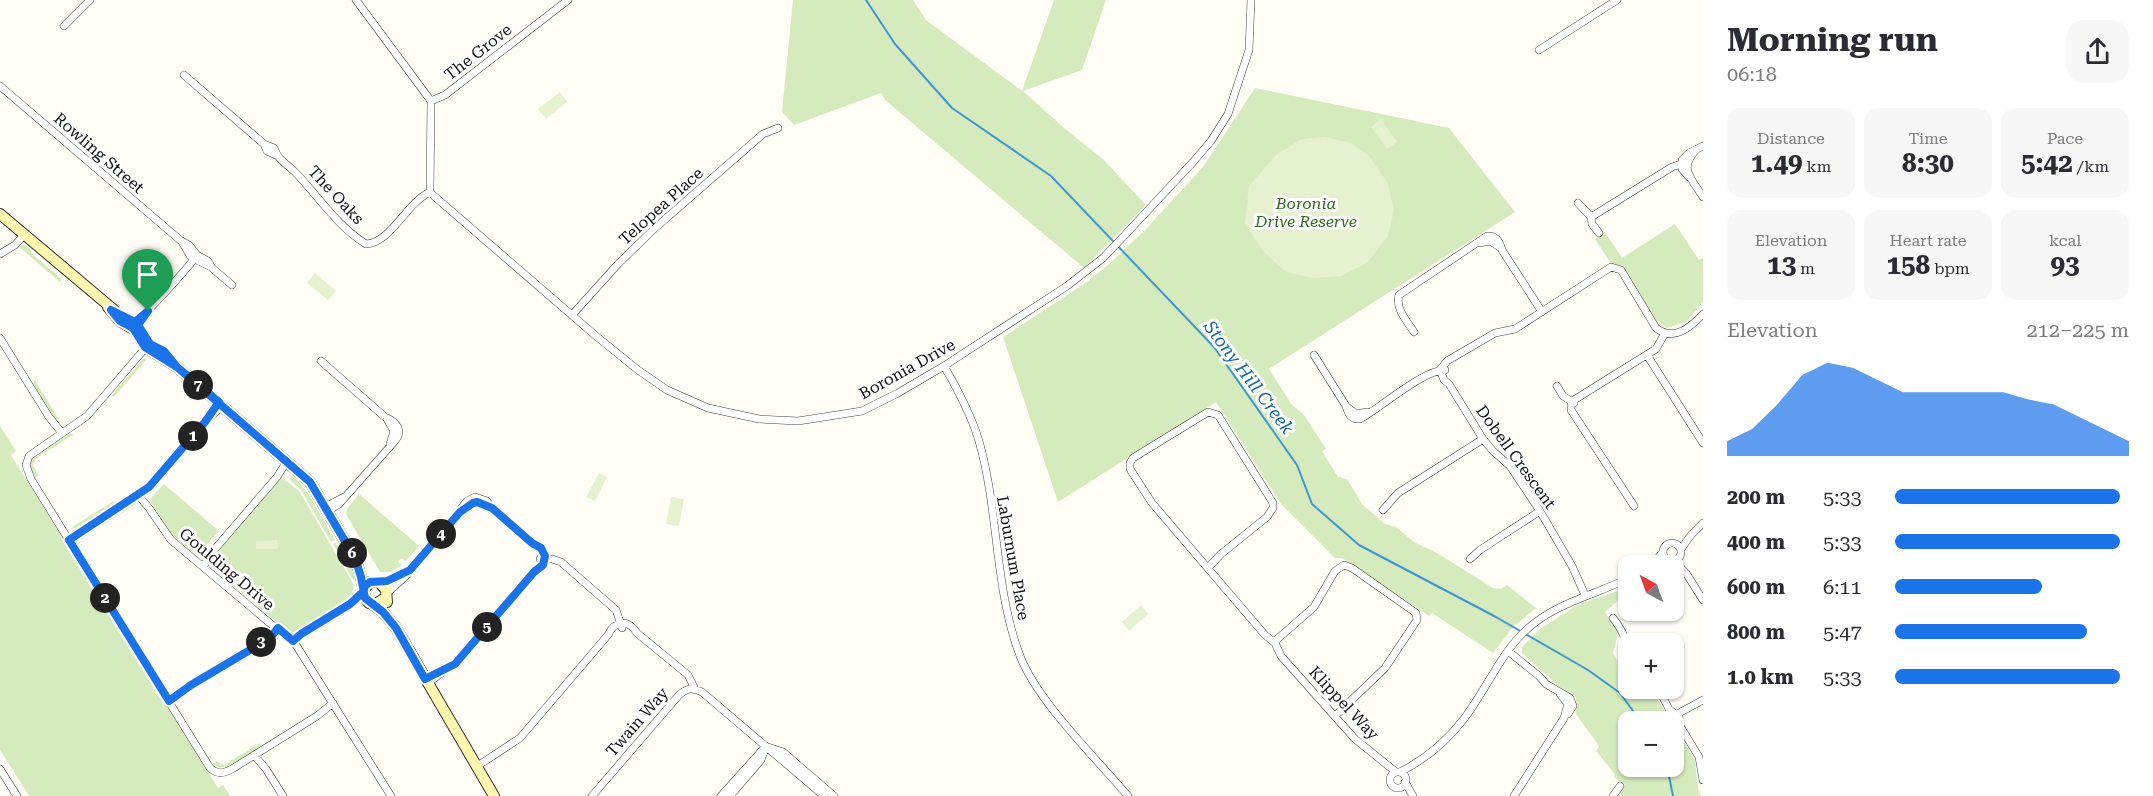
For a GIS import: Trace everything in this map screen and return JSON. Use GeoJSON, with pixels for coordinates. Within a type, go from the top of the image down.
{"type":"FeatureCollection","features":[{"type":"Feature","properties":{"kind":"street"},"geometry":{"type":"LineString","coordinates":[[64,26],[90,0]]}},
{"type":"Feature","properties":{"kind":"street"},"geometry":{"type":"LineString","coordinates":[[356,0],[431,101],[430,192]]}},
{"type":"Feature","properties":{"kind":"street","name":"Boronia Drive"},"geometry":{"type":"LineString","coordinates":[[430,192],[572,315],[638,370],[666,390],[708,408],[742,417],[798,421],[862,411],[944,366],[1067,286],[1103,258],[1123,237],[1211,141],[1228,114],[1249,50],[1251,0]]}},
{"type":"Feature","properties":{"kind":"street"},"geometry":{"type":"LineString","coordinates":[[1539,50],[1617,0]]}},
{"type":"Feature","properties":{"kind":"street","name":"The Grove"},"geometry":{"type":"LineString","coordinates":[[431,101],[445,95],[566,1]]}},
{"type":"Feature","properties":{"kind":"street","name":"The Oaks"},"geometry":{"type":"LineString","coordinates":[[184,75],[264,144],[274,148],[276,154],[295,171],[340,223],[366,244],[380,241],[417,199],[430,192]]}},
{"type":"Feature","properties":{"kind":"street","name":"Rowling Street"},"geometry":{"type":"LineString","coordinates":[[0,86],[180,240],[189,245],[194,257],[208,261],[212,268],[232,285]]}},
{"type":"Feature","properties":{"kind":"street","name":"Telopea Place"},"geometry":{"type":"LineString","coordinates":[[572,315],[618,264],[655,228],[763,134],[778,128]]}},
{"type":"Feature","properties":{"kind":"street"},"geometry":{"type":"LineString","coordinates":[[1591,217],[1672,166],[1684,164],[1700,148]]}},
{"type":"Feature","properties":{"kind":"street"},"geometry":{"type":"LineString","coordinates":[[1684,164],[1703,197]]}},
{"type":"Feature","properties":{"kind":"street"},"geometry":{"type":"LineString","coordinates":[[1578,203],[1591,217],[1592,224],[1599,233]]}},
{"type":"Feature","properties":{"kind":"street"},"geometry":{"type":"LineString","coordinates":[[0,214],[110,309],[135,325],[148,347],[164,351],[177,367],[310,482],[355,558],[378,582],[385,586],[396,628]]}},
{"type":"Feature","properties":{"kind":"street"},"geometry":{"type":"LineString","coordinates":[[3,252],[15,245],[22,233]]}},
{"type":"Feature","properties":{"kind":"street"},"geometry":{"type":"LineString","coordinates":[[1414,332],[1399,309],[1397,301],[1399,295],[1479,243],[1490,241],[1502,250],[1542,312]]}},
{"type":"Feature","properties":{"kind":"street"},"geometry":{"type":"LineString","coordinates":[[135,325],[194,257]]}},
{"type":"Feature","properties":{"kind":"street"},"geometry":{"type":"LineString","coordinates":[[1314,355],[1346,406],[1356,414],[1363,414],[1442,370],[1457,357],[1495,333],[1515,329],[1594,279],[1612,272],[1626,281],[1656,328],[1665,333],[1679,333],[1687,329],[1703,314]]}},
{"type":"Feature","properties":{"kind":"street"},"geometry":{"type":"LineString","coordinates":[[1574,403],[1647,355],[1661,343],[1665,333]]}},
{"type":"Feature","properties":{"kind":"street"},"geometry":{"type":"LineString","coordinates":[[0,338],[60,434]]}},
{"type":"Feature","properties":{"kind":"street"},"geometry":{"type":"LineString","coordinates":[[148,347],[87,416],[28,452],[22,460],[23,470],[31,479],[210,768],[215,772],[226,772],[334,705]]}},
{"type":"Feature","properties":{"kind":"street"},"geometry":{"type":"LineString","coordinates":[[1647,355],[1703,442]]}},
{"type":"Feature","properties":{"kind":"street"},"geometry":{"type":"LineString","coordinates":[[321,361],[386,417],[394,431],[388,447],[346,496],[327,509]]}},
{"type":"Feature","properties":{"kind":"street","name":"Laburnum Place"},"geometry":{"type":"LineString","coordinates":[[944,366],[964,400],[979,440],[1008,619],[1020,657],[1039,691],[1128,796]]}},
{"type":"Feature","properties":{"kind":"street","name":"Dobell Crescent"},"geometry":{"type":"LineString","coordinates":[[1442,370],[1483,439],[1510,466],[1540,512],[1577,577],[1584,596]]}},
{"type":"Feature","properties":{"kind":"street"},"geometry":{"type":"LineString","coordinates":[[1557,386],[1563,396],[1574,403],[1579,419],[1634,506]]}},
{"type":"Feature","properties":{"kind":"street"},"geometry":{"type":"LineString","coordinates":[[68,538],[152,485],[220,404]]}},
{"type":"Feature","properties":{"kind":"street"},"geometry":{"type":"LineString","coordinates":[[1207,566],[1262,519],[1269,508],[1265,494],[1218,415],[1213,412],[1208,412],[1142,454],[1134,466],[1139,481],[1152,502],[1261,630],[1276,641],[1314,607],[1331,580],[1343,570],[1358,573],[1416,613],[1418,617],[1385,668],[1334,715]]}},
{"type":"Feature","properties":{"kind":"street"},"geometry":{"type":"LineString","coordinates":[[1383,510],[1398,493],[1483,439]]}},
{"type":"Feature","properties":{"kind":"street"},"geometry":{"type":"LineString","coordinates":[[201,565],[289,463]]}},
{"type":"Feature","properties":{"kind":"street","name":"Goulding Drive"},"geometry":{"type":"LineString","coordinates":[[140,493],[168,537],[294,643],[391,796]]}},
{"type":"Feature","properties":{"kind":"street"},"geometry":{"type":"LineString","coordinates":[[342,610],[380,603],[405,578],[460,512],[477,502],[492,508],[532,543],[542,559]]}},
{"type":"Feature","properties":{"kind":"street"},"geometry":{"type":"LineString","coordinates":[[1470,559],[1480,549],[1540,512]]}},
{"type":"Feature","properties":{"kind":"street"},"geometry":{"type":"LineString","coordinates":[[1677,555],[1703,523]]}},
{"type":"Feature","properties":{"kind":"street"},"geometry":{"type":"LineString","coordinates":[[1661,555],[1667,544],[1675,543],[1691,535]]}},
{"type":"Feature","properties":{"kind":"street"},"geometry":{"type":"LineString","coordinates":[[1675,543],[1681,552],[1686,573],[1703,600]]}},
{"type":"Feature","properties":{"kind":"street"},"geometry":{"type":"LineString","coordinates":[[355,558],[365,598],[383,612],[396,628],[490,795]]}},
{"type":"Feature","properties":{"kind":"street"},"geometry":{"type":"LineString","coordinates":[[426,681],[458,661],[534,572],[542,559]]}},
{"type":"Feature","properties":{"kind":"street"},"geometry":{"type":"LineString","coordinates":[[542,559],[555,559],[561,562],[612,606],[618,613],[622,625]]}},
{"type":"Feature","properties":{"kind":"street"},"geometry":{"type":"LineString","coordinates":[[294,643],[308,631],[342,610],[364,591],[370,582],[399,577],[410,570]]}},
{"type":"Feature","properties":{"kind":"street"},"geometry":{"type":"LineString","coordinates":[[1411,796],[1392,785],[1399,776],[1449,736],[1464,719],[1516,641],[1532,625],[1556,608],[1618,582]]}},
{"type":"Feature","properties":{"kind":"street"},"geometry":{"type":"LineString","coordinates":[[1613,618],[1624,633]]}},
{"type":"Feature","properties":{"kind":"street"},"geometry":{"type":"LineString","coordinates":[[475,765],[523,735],[613,627],[630,625],[682,671],[692,689]]}},
{"type":"Feature","properties":{"kind":"street"},"geometry":{"type":"LineString","coordinates":[[168,699],[270,638],[276,627]]}},
{"type":"Feature","properties":{"kind":"street","name":"Klippel Way"},"geometry":{"type":"LineString","coordinates":[[1276,641],[1287,660],[1355,739],[1399,776]]}},
{"type":"Feature","properties":{"kind":"street"},"geometry":{"type":"LineString","coordinates":[[1506,654],[1523,664],[1560,694],[1568,704],[1564,718],[1515,796]]}},
{"type":"Feature","properties":{"kind":"street","name":"Twain Way"},"geometry":{"type":"LineString","coordinates":[[592,796],[679,695],[692,689],[766,746],[824,796]]}},
{"type":"Feature","properties":{"kind":"street"},"geometry":{"type":"LineString","coordinates":[[1664,699],[1675,711]]}},
{"type":"Feature","properties":{"kind":"street"},"geometry":{"type":"LineString","coordinates":[[1684,713],[1703,700]]}},
{"type":"Feature","properties":{"kind":"street"},"geometry":{"type":"LineString","coordinates":[[1684,727],[1699,757],[1703,780]]}},
{"type":"Feature","properties":{"kind":"street"},"geometry":{"type":"LineString","coordinates":[[721,796],[766,746]]}},
{"type":"Feature","properties":{"kind":"street"},"geometry":{"type":"LineString","coordinates":[[730,796],[761,760],[766,746]]}},
{"type":"Feature","properties":{"kind":"street","name":"Twain Way"},"geometry":{"type":"LineString","coordinates":[[766,746],[783,752],[834,796]]}},
{"type":"Feature","properties":{"kind":"street"},"geometry":{"type":"LineString","coordinates":[[257,753],[283,796]]}},
{"type":"Feature","properties":{"kind":"street"},"geometry":{"type":"LineString","coordinates":[[0,769],[17,796]]}},
{"type":"Feature","properties":{"kind":"street"},"geometry":{"type":"LineString","coordinates":[[1399,776],[1399,787]]}},
{"type":"Feature","properties":{"kind":"street"},"geometry":{"type":"LineString","coordinates":[[1399,776],[1411,796]]}},
{"type":"Feature","properties":{"kind":"street"},"geometry":{"type":"LineString","coordinates":[[1613,796],[1620,786]]}},
{"type":"Feature","properties":{"kind":"green space"},"geometry":{"type":"Polygon","coordinates":[[[793,0],[913,0],[926,20],[1022,91],[1054,0],[1106,0],[1082,70],[1023,91],[1104,160],[1146,205],[1084,268],[885,100],[881,93],[794,125],[782,112],[793,0]]]}},
{"type":"Feature","properties":{"kind":"green space","name":"Boronia Drive Reserve"},"geometry":{"type":"Polygon","coordinates":[[[1255,88],[1449,128],[1515,212],[1269,369],[1292,405],[1304,415],[1326,449],[1322,451],[1338,477],[1347,479],[1362,504],[1385,524],[1396,527],[1414,542],[1437,553],[1493,588],[1501,589],[1507,585],[1536,608],[1513,627],[1493,653],[1432,613],[1429,616],[1342,558],[1335,558],[1281,504],[1216,402],[1058,502],[1003,337],[1087,282],[1144,231],[1203,167],[1255,88]]]}},
{"type":"Feature","properties":{"kind":"green space"},"geometry":{"type":"Polygon","coordinates":[[[560,92],[567,102],[546,119],[538,109],[560,92]]]}},
{"type":"Feature","properties":{"kind":"green space"},"geometry":{"type":"Polygon","coordinates":[[[1381,119],[1397,142],[1387,149],[1371,127],[1381,119]]]}},
{"type":"Feature","properties":{"kind":"green space"},"geometry":{"type":"Polygon","coordinates":[[[1325,137],[1351,143],[1369,156],[1387,182],[1394,210],[1388,236],[1367,263],[1341,276],[1313,278],[1286,272],[1263,251],[1245,224],[1249,186],[1276,155],[1302,139],[1325,137]]]}},
{"type":"Feature","properties":{"kind":"green space"},"geometry":{"type":"Polygon","coordinates":[[[1675,224],[1699,260],[1703,258],[1703,302],[1686,322],[1667,328],[1654,319],[1623,270],[1612,265],[1595,239],[1605,232],[1622,258],[1675,224]]]}},
{"type":"Feature","properties":{"kind":"green space"},"geometry":{"type":"Polygon","coordinates":[[[18,246],[29,247],[32,254],[62,279],[60,282],[18,246]]]}},
{"type":"Feature","properties":{"kind":"green space"},"geometry":{"type":"Polygon","coordinates":[[[315,273],[336,291],[328,300],[307,283],[315,273]]]}},
{"type":"Feature","properties":{"kind":"green space"},"geometry":{"type":"Polygon","coordinates":[[[144,358],[147,359],[114,397],[112,395],[144,358]]]}},
{"type":"Feature","properties":{"kind":"green space"},"geometry":{"type":"Polygon","coordinates":[[[35,380],[61,423],[56,420],[33,384],[35,380]]]}},
{"type":"Feature","properties":{"kind":"green space"},"geometry":{"type":"Polygon","coordinates":[[[0,426],[16,451],[11,455],[218,788],[223,785],[230,796],[29,796],[0,750],[0,426]]]}},
{"type":"Feature","properties":{"kind":"green space"},"geometry":{"type":"Polygon","coordinates":[[[70,433],[73,435],[35,459],[33,466],[39,476],[35,477],[30,468],[31,459],[70,433]]]}},
{"type":"Feature","properties":{"kind":"green space"},"geometry":{"type":"Polygon","coordinates":[[[599,473],[607,477],[595,501],[586,497],[599,473]]]}},
{"type":"Feature","properties":{"kind":"green space"},"geometry":{"type":"Polygon","coordinates":[[[293,475],[308,493],[335,540],[331,542],[301,490],[289,479],[293,475]]]}},
{"type":"Feature","properties":{"kind":"green space"},"geometry":{"type":"Polygon","coordinates":[[[281,477],[299,491],[354,585],[352,592],[354,596],[348,603],[296,634],[289,632],[215,571],[211,563],[213,556],[281,477]]]}},
{"type":"Feature","properties":{"kind":"green space"},"geometry":{"type":"Polygon","coordinates":[[[164,484],[219,531],[204,548],[191,551],[171,534],[151,502],[150,499],[164,484]]]}},
{"type":"Feature","properties":{"kind":"green space"},"geometry":{"type":"Polygon","coordinates":[[[359,494],[419,546],[406,561],[401,558],[398,562],[402,565],[391,572],[380,572],[346,514],[347,509],[359,494]]]}},
{"type":"Feature","properties":{"kind":"green space"},"geometry":{"type":"Polygon","coordinates":[[[671,497],[684,499],[679,526],[666,524],[671,497]]]}},
{"type":"Feature","properties":{"kind":"green space"},"geometry":{"type":"Polygon","coordinates":[[[114,501],[115,504],[75,529],[72,527],[114,501]]]}},
{"type":"Feature","properties":{"kind":"green space"},"geometry":{"type":"Polygon","coordinates":[[[138,503],[81,539],[84,533],[131,504],[138,503]]]}},
{"type":"Feature","properties":{"kind":"green space"},"geometry":{"type":"Polygon","coordinates":[[[277,540],[278,549],[256,549],[256,541],[277,540]]]}},
{"type":"Feature","properties":{"kind":"green space"},"geometry":{"type":"Polygon","coordinates":[[[333,543],[336,543],[348,562],[352,564],[357,578],[353,580],[333,543]]]}},
{"type":"Feature","properties":{"kind":"green space"},"geometry":{"type":"Polygon","coordinates":[[[1618,591],[1618,601],[1605,612],[1618,633],[1613,653],[1618,662],[1618,699],[1657,699],[1665,711],[1618,711],[1618,777],[1684,777],[1684,742],[1695,760],[1698,789],[1701,796],[1621,796],[1620,792],[1625,785],[1614,777],[1615,774],[1596,751],[1599,746],[1576,714],[1576,698],[1556,684],[1522,653],[1522,647],[1540,629],[1577,605],[1618,591]]]}},
{"type":"Feature","properties":{"kind":"green space"},"geometry":{"type":"Polygon","coordinates":[[[1141,605],[1148,614],[1129,631],[1122,622],[1141,605]]]}},
{"type":"Feature","properties":{"kind":"green space"},"geometry":{"type":"Polygon","coordinates":[[[260,743],[261,746],[231,765],[219,767],[213,764],[216,761],[224,765],[260,743]]]}},
{"type":"Feature","properties":{"kind":"waterway","name":"Stony Hill Creek"},"geometry":{"type":"LineString","coordinates":[[866,0],[895,44],[952,108],[1051,176],[1214,347],[1297,465],[1312,504],[1359,545],[1496,617],[1588,670],[1620,693],[1633,711]]}},
{"type":"Feature","properties":{"kind":"waterway","name":"Stony Hill Creek"},"geometry":{"type":"LineString","coordinates":[[1669,777],[1673,796]]}},
{"type":"Feature","properties":{"kind":"route"},"geometry":{"type":"LineString","coordinates":[[148,311],[135,322],[111,310],[120,321],[133,328],[148,350],[177,367],[219,402],[210,413],[205,422],[149,487],[69,540],[169,701],[191,685],[270,638],[278,628],[293,641],[350,604],[363,592],[364,589],[365,586],[370,582],[387,581],[410,570],[460,512],[473,503],[477,502],[492,508],[532,543],[538,545],[545,556],[543,565],[534,572],[455,664],[425,679],[396,628],[383,612],[369,603],[363,595],[364,589],[355,558],[313,486],[262,439],[177,367],[164,351],[148,342],[138,325],[148,311]]}}]}
